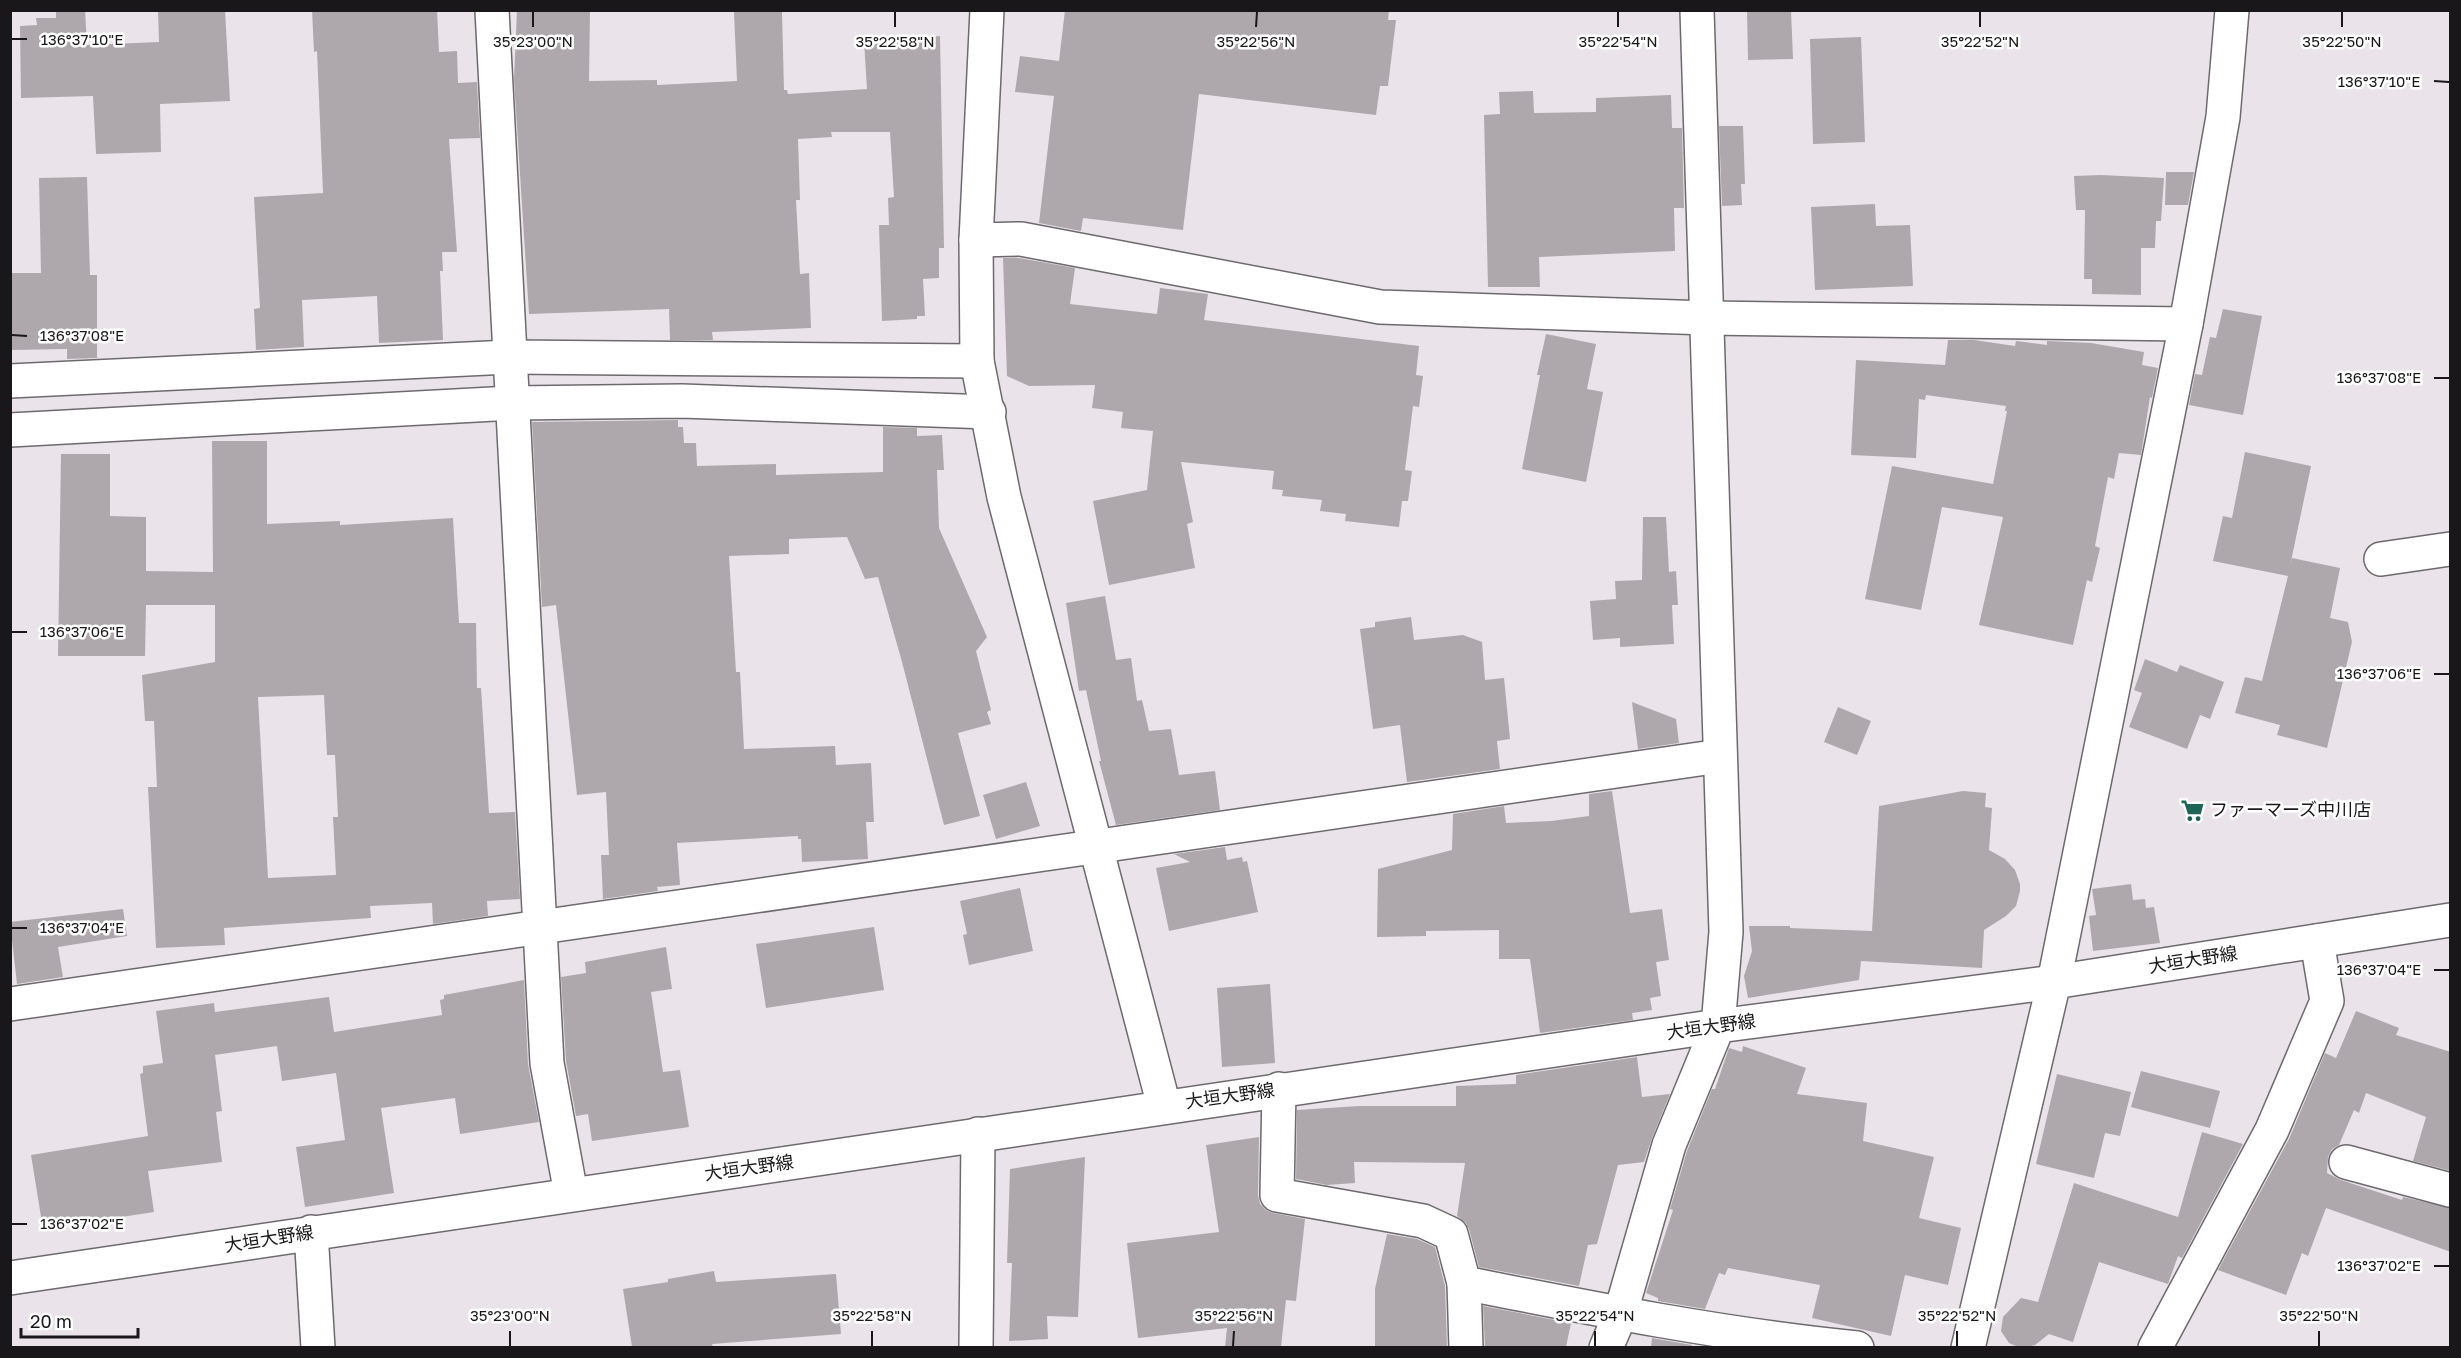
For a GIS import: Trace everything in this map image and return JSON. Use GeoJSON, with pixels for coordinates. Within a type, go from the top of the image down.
{"type":"FeatureCollection","features":[{"type":"Feature","properties":{"kind":"street"},"geometry":{"type":"LineString","coordinates":[[492,10],[547,1063],[571,1194]]}},
{"type":"Feature","properties":{"kind":"street"},"geometry":{"type":"LineString","coordinates":[[987,10],[976,240],[977,361],[989,412],[1004,497],[1164,1106]]}},
{"type":"Feature","properties":{"kind":"street"},"geometry":{"type":"LineString","coordinates":[[1606,1347],[1620,1314],[1669,1145],[1718,1026],[1726,932],[1696,10]]}},
{"type":"Feature","properties":{"kind":"street"},"geometry":{"type":"LineString","coordinates":[[1968,1347],[2054,982],[2186,324],[2223,117],[2232,10]]}},
{"type":"Feature","properties":{"kind":"street"},"geometry":{"type":"LineString","coordinates":[[976,240],[1020,239],[1380,307],[1707,318],[2186,324]]}},
{"type":"Feature","properties":{"kind":"street"},"geometry":{"type":"LineString","coordinates":[[10,381],[509,357],[977,361]]}},
{"type":"Feature","properties":{"kind":"street"},"geometry":{"type":"LineString","coordinates":[[10,430],[512,403],[682,401],[989,412]]}},
{"type":"Feature","properties":{"kind":"street"},"geometry":{"type":"LineString","coordinates":[[2381,559],[2451,549]]}},
{"type":"Feature","properties":{"kind":"street"},"geometry":{"type":"LineString","coordinates":[[10,1004],[1720,756]]}},
{"type":"Feature","properties":{"kind":"street","name":"大垣大野線"},"geometry":{"type":"LineString","coordinates":[[10,1278],[1279,1089],[1718,1026],[2054,982],[2451,920]]}},
{"type":"Feature","properties":{"kind":"street"},"geometry":{"type":"LineString","coordinates":[[2155,1347],[2272,1130],[2327,1000],[2317,941]]}},
{"type":"Feature","properties":{"kind":"street"},"geometry":{"type":"LineString","coordinates":[[1279,1089],[1277,1195],[1423,1221],[1451,1234],[1464,1283],[1466,1347]]}},
{"type":"Feature","properties":{"kind":"street"},"geometry":{"type":"LineString","coordinates":[[976,1347],[978,1134]]}},
{"type":"Feature","properties":{"kind":"street"},"geometry":{"type":"LineString","coordinates":[[2346,1162],[2451,1190]]}},
{"type":"Feature","properties":{"kind":"street"},"geometry":{"type":"LineString","coordinates":[[311,1232],[318,1347]]}},
{"type":"Feature","properties":{"kind":"street"},"geometry":{"type":"LineString","coordinates":[[1464,1283],[1620,1314],[1805,1343],[1857,1347]]}},
{"type":"Feature","properties":{"kind":"building"},"geometry":{"type":"Polygon","coordinates":[[[56,10],[85,10],[87,45],[159,42],[158,10],[225,10],[230,101],[160,104],[161,152],[96,154],[93,96],[21,98],[20,26],[37,25],[36,18],[56,18],[56,10]]]}},
{"type":"Feature","properties":{"kind":"building"},"geometry":{"type":"Polygon","coordinates":[[[312,10],[437,10],[439,52],[457,51],[458,83],[477,82],[480,138],[449,139],[457,252],[442,252],[443,271],[440,271],[443,340],[379,343],[377,296],[302,300],[304,347],[256,350],[254,309],[260,308],[254,197],[323,193],[317,51],[314,52],[312,10]]]}},
{"type":"Feature","properties":{"kind":"building"},"geometry":{"type":"Polygon","coordinates":[[[517,10],[590,10],[589,81],[657,80],[657,85],[737,81],[734,12],[782,11],[784,90],[787,90],[788,94],[867,89],[864,41],[940,36],[944,248],[939,248],[939,278],[923,279],[925,316],[917,316],[917,319],[882,321],[879,225],[889,225],[888,198],[894,197],[890,132],[831,132],[832,137],[798,139],[800,200],[796,200],[800,274],[809,273],[811,328],[712,332],[713,340],[670,340],[669,309],[529,314],[514,80],[517,10]]]}},
{"type":"Feature","properties":{"kind":"building"},"geometry":{"type":"Polygon","coordinates":[[[1065,10],[1389,10],[1388,20],[1396,20],[1388,86],[1380,86],[1376,115],[1199,94],[1183,230],[1083,218],[1081,231],[1039,223],[1054,96],[1015,92],[1020,56],[1059,61],[1065,10]]]}},
{"type":"Feature","properties":{"kind":"building"},"geometry":{"type":"Polygon","coordinates":[[[1747,10],[1791,10],[1793,59],[1748,60],[1747,10]]]}},
{"type":"Feature","properties":{"kind":"building"},"geometry":{"type":"Polygon","coordinates":[[[1861,37],[1865,142],[1813,144],[1810,39],[1861,37]]]}},
{"type":"Feature","properties":{"kind":"building"},"geometry":{"type":"Polygon","coordinates":[[[1533,91],[1534,113],[1596,112],[1596,98],[1671,95],[1672,128],[1682,128],[1684,208],[1674,208],[1675,251],[1539,257],[1540,287],[1488,287],[1484,115],[1500,114],[1499,92],[1533,91]]]}},
{"type":"Feature","properties":{"kind":"building"},"geometry":{"type":"Polygon","coordinates":[[[1719,126],[1743,126],[1745,184],[1741,184],[1742,205],[1722,206],[1719,126]]]}},
{"type":"Feature","properties":{"kind":"building"},"geometry":{"type":"Polygon","coordinates":[[[2166,172],[2194,172],[2188,205],[2165,205],[2166,172]]]}},
{"type":"Feature","properties":{"kind":"building"},"geometry":{"type":"Polygon","coordinates":[[[2074,176],[2164,178],[2161,221],[2156,221],[2155,248],[2141,248],[2141,295],[2092,294],[2092,279],[2084,279],[2085,210],[2076,210],[2074,176]]]}},
{"type":"Feature","properties":{"kind":"building"},"geometry":{"type":"Polygon","coordinates":[[[87,177],[90,275],[97,275],[97,358],[67,359],[67,349],[10,350],[10,273],[41,273],[39,178],[87,177]]]}},
{"type":"Feature","properties":{"kind":"building"},"geometry":{"type":"Polygon","coordinates":[[[1875,204],[1876,226],[1910,225],[1913,286],[1815,290],[1811,207],[1875,204]]]}},
{"type":"Feature","properties":{"kind":"building"},"geometry":{"type":"Polygon","coordinates":[[[1003,258],[1019,258],[1075,268],[1070,304],[1157,314],[1160,288],[1208,294],[1204,320],[1419,346],[1416,375],[1423,376],[1419,407],[1413,406],[1405,470],[1412,471],[1408,501],[1402,501],[1399,527],[1345,521],[1346,514],[1320,511],[1322,500],[1282,496],[1283,490],[1272,489],[1274,471],[1181,462],[1193,522],[1187,524],[1195,568],[1109,585],[1093,501],[1147,490],[1153,431],[1121,428],[1123,412],[1092,408],[1095,385],[1029,386],[1007,376],[1003,258]]]}},
{"type":"Feature","properties":{"kind":"building"},"geometry":{"type":"Polygon","coordinates":[[[2223,309],[2262,316],[2243,415],[2189,405],[2195,374],[2202,375],[2210,337],[2216,338],[2223,309]]]}},
{"type":"Feature","properties":{"kind":"building"},"geometry":{"type":"Polygon","coordinates":[[[1546,334],[1596,344],[1587,389],[1603,392],[1586,482],[1522,469],[1546,334]]]}},
{"type":"Feature","properties":{"kind":"building"},"geometry":{"type":"Polygon","coordinates":[[[1948,340],[1974,340],[2015,346],[2016,341],[2047,345],[2047,341],[2091,343],[2144,352],[2142,365],[2158,368],[2152,398],[2150,397],[2141,455],[2119,453],[2114,479],[2108,477],[2095,546],[2100,548],[2092,582],[2087,580],[2073,645],[1979,625],[2003,517],[1942,507],[1921,610],[1865,599],[1892,466],[1993,484],[2007,411],[2005,411],[2006,406],[1926,395],[1925,400],[1919,399],[1916,458],[1851,455],[1856,360],[1945,365],[1948,340]]]}},
{"type":"Feature","properties":{"kind":"building"},"geometry":{"type":"Polygon","coordinates":[[[678,420],[678,427],[683,427],[684,443],[696,443],[697,466],[776,464],[776,475],[883,472],[883,427],[917,428],[917,436],[942,435],[944,470],[937,470],[939,528],[987,637],[976,651],[991,710],[987,712],[991,724],[958,733],[980,816],[944,825],[878,577],[865,579],[847,537],[789,539],[789,554],[729,556],[736,672],[740,672],[744,749],[835,746],[836,765],[871,763],[874,822],[866,822],[868,859],[802,862],[801,839],[798,839],[798,836],[677,843],[680,885],[657,887],[658,891],[603,899],[601,855],[609,855],[606,792],[577,795],[556,605],[542,607],[532,422],[678,420]]]}},
{"type":"Feature","properties":{"kind":"building"},"geometry":{"type":"Polygon","coordinates":[[[212,441],[267,441],[267,524],[340,521],[340,525],[453,518],[459,623],[476,623],[477,688],[481,688],[489,813],[515,812],[520,899],[487,901],[488,916],[433,924],[432,903],[370,906],[371,918],[224,928],[225,945],[156,948],[148,787],[157,787],[154,721],[145,721],[142,675],[215,662],[215,605],[146,605],[145,656],[58,656],[61,454],[110,454],[110,516],[146,517],[146,571],[213,572],[212,441]],[[324,695],[258,697],[268,878],[336,875],[333,817],[338,817],[335,755],[327,755],[324,695]]]}},
{"type":"Feature","properties":{"kind":"building"},"geometry":{"type":"Polygon","coordinates":[[[2245,452],[2311,466],[2290,566],[2292,558],[2340,568],[2330,618],[2348,622],[2352,642],[2327,748],[2277,735],[2280,725],[2235,713],[2245,677],[2262,681],[2288,576],[2213,561],[2223,516],[2232,518],[2245,452]]]}},
{"type":"Feature","properties":{"kind":"building"},"geometry":{"type":"Polygon","coordinates":[[[1643,517],[1666,517],[1669,572],[1676,571],[1678,605],[1672,605],[1674,644],[1620,647],[1620,638],[1593,640],[1590,601],[1616,599],[1615,581],[1642,580],[1643,517]]]}},
{"type":"Feature","properties":{"kind":"building"},"geometry":{"type":"Polygon","coordinates":[[[1105,596],[1116,660],[1131,658],[1137,701],[1142,700],[1149,731],[1171,729],[1179,775],[1215,771],[1220,810],[1116,825],[1099,761],[1101,761],[1086,690],[1079,691],[1066,603],[1105,596]]]}},
{"type":"Feature","properties":{"kind":"building"},"geometry":{"type":"Polygon","coordinates":[[[1411,617],[1414,640],[1463,635],[1482,642],[1485,680],[1504,678],[1510,739],[1497,741],[1500,769],[1407,782],[1400,725],[1373,729],[1360,629],[1375,627],[1375,622],[1411,617]]]}},
{"type":"Feature","properties":{"kind":"building"},"geometry":{"type":"Polygon","coordinates":[[[2145,659],[2177,672],[2180,665],[2224,682],[2210,719],[2200,715],[2187,749],[2129,727],[2142,693],[2134,690],[2145,659]]]}},
{"type":"Feature","properties":{"kind":"building"},"geometry":{"type":"Polygon","coordinates":[[[1632,702],[1676,719],[1679,743],[1638,749],[1632,702]]]}},
{"type":"Feature","properties":{"kind":"building"},"geometry":{"type":"Polygon","coordinates":[[[1838,707],[1871,721],[1857,755],[1824,742],[1838,707]]]}},
{"type":"Feature","properties":{"kind":"building"},"geometry":{"type":"Polygon","coordinates":[[[1026,782],[1040,826],[996,839],[983,795],[1026,782]]]}},
{"type":"Feature","properties":{"kind":"building"},"geometry":{"type":"Polygon","coordinates":[[[1612,791],[1630,913],[1662,909],[1669,960],[1656,962],[1661,996],[1650,998],[1652,1010],[1632,1013],[1633,1020],[1540,1033],[1530,959],[1499,959],[1499,930],[1426,931],[1426,936],[1377,937],[1378,869],[1452,850],[1453,814],[1504,806],[1506,823],[1589,816],[1589,794],[1612,791]]]}},
{"type":"Feature","properties":{"kind":"building"},"geometry":{"type":"Polygon","coordinates":[[[1963,791],[1986,793],[1985,807],[1992,808],[1989,850],[2005,859],[2015,870],[2020,884],[2016,906],[2006,916],[1984,930],[1982,968],[1861,961],[1859,980],[1748,998],[1744,976],[1752,951],[1749,926],[1872,931],[1879,806],[1963,791]]]}},
{"type":"Feature","properties":{"kind":"building"},"geometry":{"type":"Polygon","coordinates":[[[1225,847],[1227,860],[1242,857],[1243,862],[1247,861],[1258,912],[1169,931],[1156,868],[1190,862],[1174,854],[1225,847]]]}},
{"type":"Feature","properties":{"kind":"building"},"geometry":{"type":"Polygon","coordinates":[[[2131,884],[2133,900],[2145,899],[2146,908],[2154,907],[2160,943],[2093,951],[2089,916],[2096,915],[2092,889],[2131,884]]]}},
{"type":"Feature","properties":{"kind":"building"},"geometry":{"type":"Polygon","coordinates":[[[1020,888],[1033,951],[969,965],[963,935],[967,934],[960,901],[1020,888]]]}},
{"type":"Feature","properties":{"kind":"building"},"geometry":{"type":"Polygon","coordinates":[[[123,909],[127,936],[58,947],[63,977],[17,984],[10,922],[123,909]]]}},
{"type":"Feature","properties":{"kind":"building"},"geometry":{"type":"Polygon","coordinates":[[[874,927],[884,990],[766,1008],[756,944],[874,927]]]}},
{"type":"Feature","properties":{"kind":"building"},"geometry":{"type":"Polygon","coordinates":[[[666,947],[672,989],[651,992],[663,1072],[680,1070],[689,1127],[592,1141],[588,1114],[576,1116],[566,1061],[561,977],[586,973],[585,962],[666,947]]]}},
{"type":"Feature","properties":{"kind":"building"},"geometry":{"type":"Polygon","coordinates":[[[524,980],[528,1064],[539,1122],[460,1134],[455,1098],[381,1108],[394,1193],[305,1207],[296,1147],[345,1140],[336,1073],[282,1081],[277,1046],[215,1055],[222,1111],[216,1112],[222,1162],[148,1171],[154,1212],[43,1229],[31,1155],[148,1136],[140,1074],[143,1073],[143,1066],[163,1063],[156,1011],[214,1003],[215,1012],[329,997],[334,1032],[442,1015],[440,1000],[444,999],[444,995],[524,980]]]}},
{"type":"Feature","properties":{"kind":"building"},"geometry":{"type":"Polygon","coordinates":[[[1270,984],[1275,1063],[1222,1067],[1217,988],[1270,984]]]}},
{"type":"Feature","properties":{"kind":"building"},"geometry":{"type":"Polygon","coordinates":[[[2356,1011],[2399,1028],[2396,1035],[2451,1052],[2451,1171],[2413,1161],[2426,1117],[2366,1093],[2359,1113],[2354,1110],[2339,1145],[2332,1149],[2328,1157],[2327,1173],[2341,1180],[2402,1200],[2403,1197],[2451,1208],[2451,1252],[2326,1208],[2308,1256],[2302,1253],[2286,1295],[2218,1270],[2289,1139],[2325,1053],[2336,1058],[2356,1011]]]}},
{"type":"Feature","properties":{"kind":"building"},"geometry":{"type":"Polygon","coordinates":[[[1743,1046],[1806,1068],[1797,1094],[1867,1103],[1863,1141],[1934,1157],[1919,1218],[1961,1228],[1948,1285],[1905,1275],[1891,1336],[1812,1318],[1820,1285],[1728,1268],[1725,1275],[1719,1273],[1705,1309],[1658,1301],[1658,1298],[1646,1293],[1673,1210],[1670,1209],[1687,1151],[1712,1089],[1715,1089],[1729,1048],[1742,1052],[1743,1046]]]}},
{"type":"Feature","properties":{"kind":"building"},"geometry":{"type":"Polygon","coordinates":[[[1637,1057],[1642,1097],[1670,1094],[1644,1162],[1618,1165],[1597,1244],[1588,1245],[1579,1286],[1479,1267],[1469,1229],[1465,1222],[1457,1216],[1465,1163],[1354,1162],[1355,1183],[1327,1185],[1296,1179],[1297,1110],[1359,1106],[1456,1106],[1456,1086],[1516,1084],[1516,1075],[1637,1057]]]}},
{"type":"Feature","properties":{"kind":"building"},"geometry":{"type":"Polygon","coordinates":[[[2141,1071],[2220,1091],[2210,1128],[2131,1107],[2141,1071]]]}},
{"type":"Feature","properties":{"kind":"building"},"geometry":{"type":"Polygon","coordinates":[[[2057,1074],[2131,1092],[2120,1136],[2105,1133],[2094,1178],[2036,1164],[2057,1074]]]}},
{"type":"Feature","properties":{"kind":"building"},"geometry":{"type":"Polygon","coordinates":[[[2202,1132],[2243,1144],[2182,1258],[2178,1256],[2168,1284],[2099,1262],[2073,1342],[2049,1334],[2035,1345],[2028,1347],[2018,1347],[2009,1343],[2001,1331],[2003,1317],[2021,1298],[2038,1302],[2074,1183],[2178,1217],[2202,1132]]]}},
{"type":"Feature","properties":{"kind":"building"},"geometry":{"type":"Polygon","coordinates":[[[1259,1137],[1258,1195],[1260,1204],[1273,1213],[1305,1219],[1296,1301],[1286,1300],[1281,1347],[1225,1347],[1227,1328],[1138,1338],[1127,1243],[1219,1232],[1206,1145],[1259,1137]]]}},
{"type":"Feature","properties":{"kind":"building"},"geometry":{"type":"Polygon","coordinates":[[[1085,1157],[1078,1317],[1047,1316],[1048,1339],[1009,1341],[1012,1263],[1007,1263],[1010,1169],[1085,1157]]]}},
{"type":"Feature","properties":{"kind":"building"},"geometry":{"type":"Polygon","coordinates":[[[1387,1234],[1417,1239],[1435,1247],[1445,1286],[1447,1347],[1375,1347],[1375,1289],[1387,1234]]]}},
{"type":"Feature","properties":{"kind":"building"},"geometry":{"type":"Polygon","coordinates":[[[714,1271],[716,1282],[836,1274],[841,1334],[712,1344],[713,1347],[632,1347],[623,1289],[668,1282],[668,1279],[714,1271]]]}},
{"type":"Feature","properties":{"kind":"building"},"geometry":{"type":"Polygon","coordinates":[[[1483,1306],[1571,1323],[1566,1347],[1485,1347],[1483,1306]]]}},
{"type":"Feature","properties":{"kind":"building"},"geometry":{"type":"Polygon","coordinates":[[[1652,1338],[1692,1345],[1691,1347],[1651,1347],[1652,1338]]]}},
{"type":"Feature","properties":{"kind":"place","name":"ファーマーズ中川店"},"geometry":{"type":"Point","coordinates":[2192,810]}}]}
